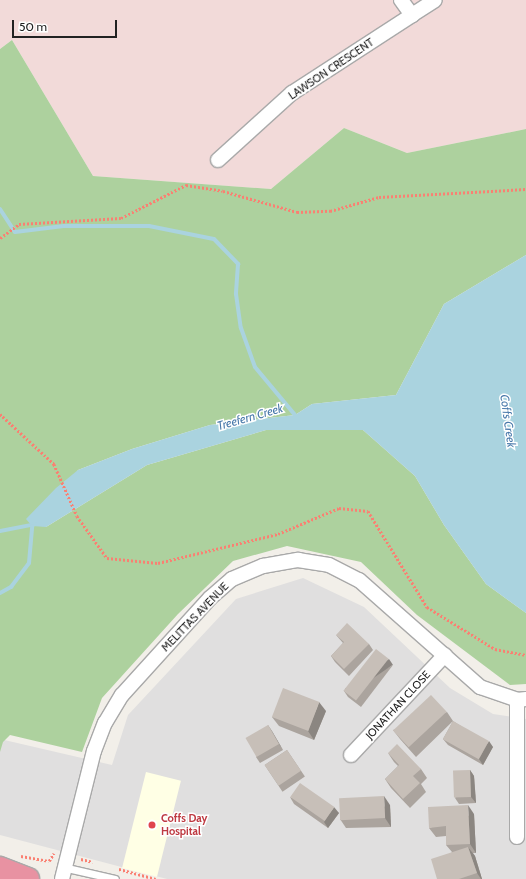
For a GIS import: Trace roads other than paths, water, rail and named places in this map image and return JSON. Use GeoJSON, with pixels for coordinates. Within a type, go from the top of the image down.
{"type":"FeatureCollection","features":[{"type":"Feature","properties":{"kind":"highway"},"geometry":{"type":"LineString","coordinates":[[7,861],[28,879]]}},
{"type":"Feature","properties":{"kind":"street"},"geometry":{"type":"LineString","coordinates":[[401,0],[412,15]]}},
{"type":"Feature","properties":{"kind":"street","name":"LAWSON CRESCENT"},"geometry":{"type":"LineString","coordinates":[[218,160],[292,93],[435,0]]}},
{"type":"Feature","properties":{"kind":"street","name":"MELITTAS AVENUE"},"geometry":{"type":"LineString","coordinates":[[64,873],[94,751],[105,723],[122,695],[210,598],[232,579],[263,566],[291,561],[329,565],[359,580],[445,655],[480,688],[522,700]]}},
{"type":"Feature","properties":{"kind":"street","name":"JONATHAN CLOSE"},"geometry":{"type":"LineString","coordinates":[[351,755],[445,655]]}},
{"type":"Feature","properties":{"kind":"street"},"geometry":{"type":"LineString","coordinates":[[517,838],[522,700]]}},
{"type":"Feature","properties":{"kind":"lane"},"geometry":{"type":"LineString","coordinates":[[64,873],[115,879]]}},
{"type":"Feature","properties":{"kind":"water","name":"Coffs Creek"},"geometry":{"type":"Polygon","coordinates":[[[526,255],[526,613],[486,584],[444,525],[415,476],[363,430],[266,430],[147,465],[46,527],[32,526],[26,519],[56,488],[78,470],[132,449],[210,425],[295,415],[312,404],[396,395],[444,304],[526,255]]]}},
{"type":"Feature","properties":{"kind":"waterway","name":"Treefern Creek"},"geometry":{"type":"LineString","coordinates":[[0,209],[15,232],[64,226],[149,226],[214,239],[238,264],[236,294],[241,328],[255,367],[295,415]]}},
{"type":"Feature","properties":{"kind":"waterway"},"geometry":{"type":"LineString","coordinates":[[0,531],[35,524]]}},
{"type":"Feature","properties":{"kind":"waterway"},"geometry":{"type":"LineString","coordinates":[[0,593],[11,587],[29,563],[32,526]]}},
{"type":"Feature","properties":{"kind":"place","name":"Coffs Day Hospital"},"geometry":{"type":"Point","coordinates":[152,825]}}]}
